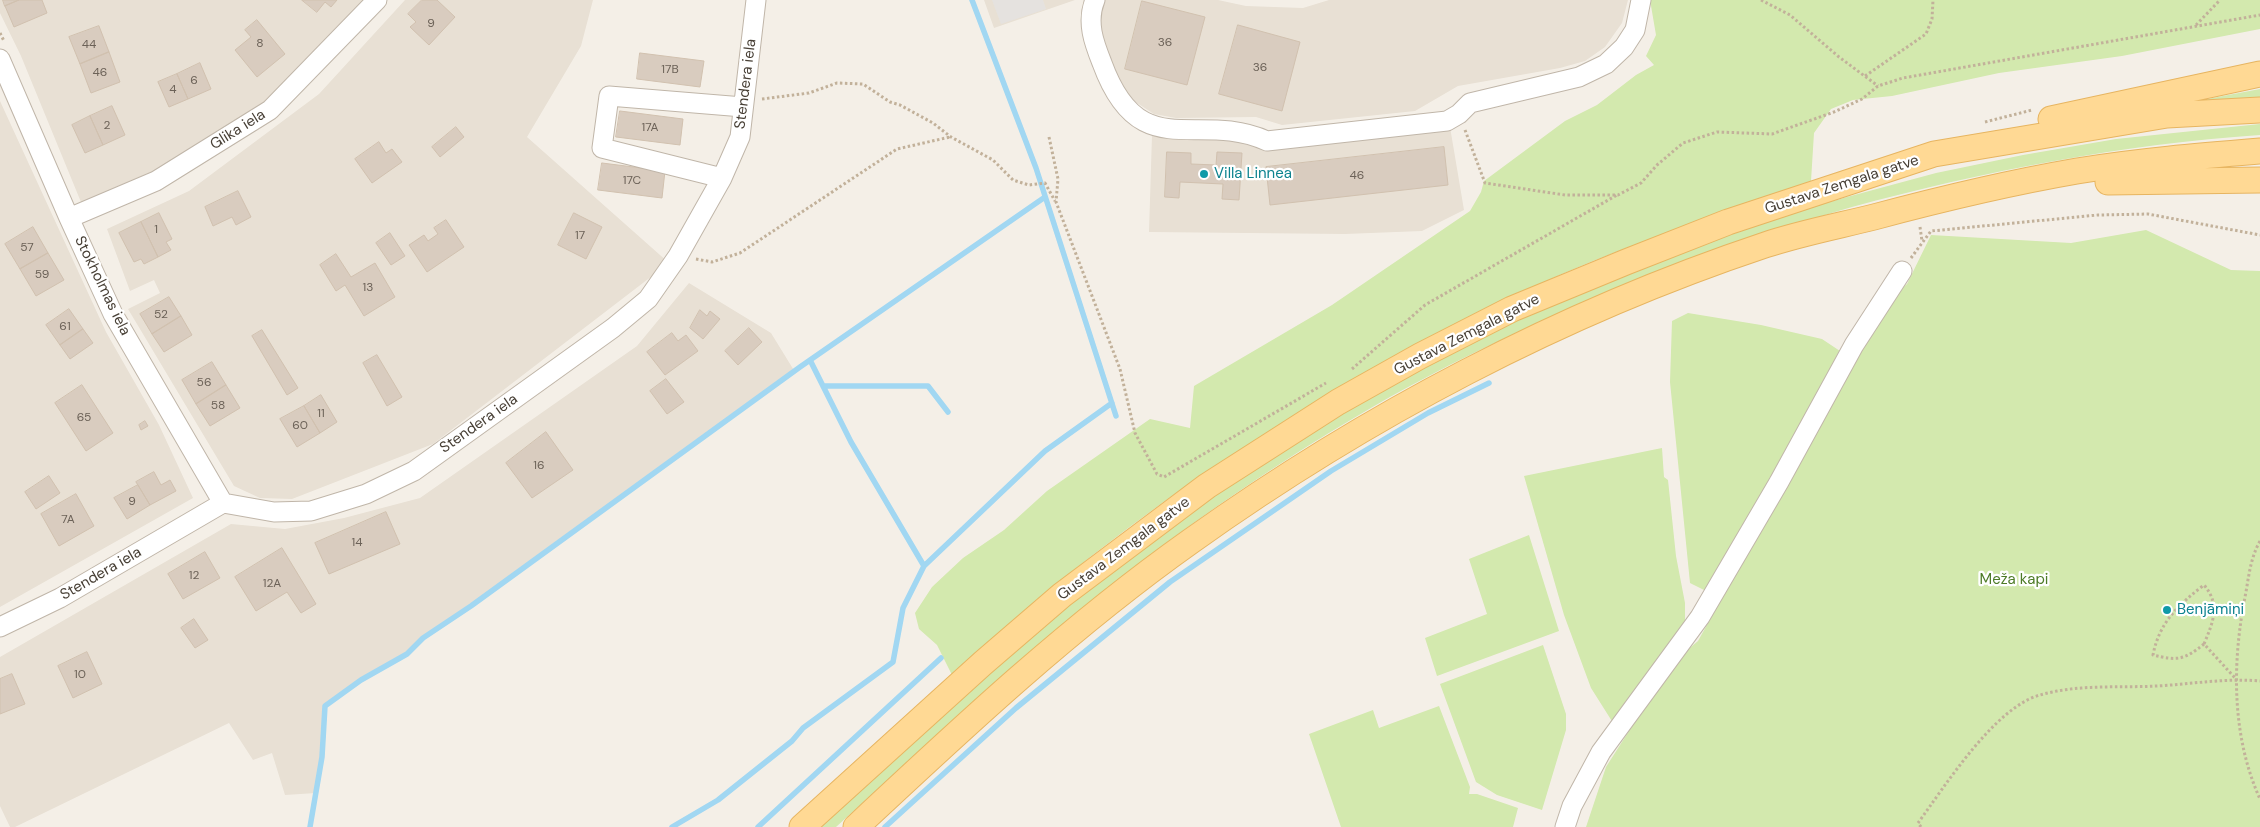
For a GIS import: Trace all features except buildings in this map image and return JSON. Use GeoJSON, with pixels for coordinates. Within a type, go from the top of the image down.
{"type":"FeatureCollection","features":[{"type":"Feature","properties":{"kind":"main road"},"geometry":{"type":"LineString","coordinates":[[1934,154],[2040,121],[2260,74]]}},
{"type":"Feature","properties":{"kind":"main road","name":"Gustava Zemgala gatve"},"geometry":{"type":"LineString","coordinates":[[802,827],[982,663],[1062,595],[1207,486],[1338,402],[1420,356],[1512,309],[1728,222],[1934,154],[2167,115],[2260,110]]}},
{"type":"Feature","properties":{"kind":"main road"},"geometry":{"type":"LineString","coordinates":[[856,827],[975,717],[1106,607],[1190,542],[1276,483],[1400,408],[1530,340],[1688,273],[1768,244],[1917,205],[1980,190],[2078,171],[2176,158],[2260,152]]}},
{"type":"Feature","properties":{"kind":"main road"},"geometry":{"type":"LineString","coordinates":[[1917,205],[2030,194],[2119,180],[2260,180]]}},
{"type":"Feature","properties":{"kind":"street","name":"Glika iela"},"geometry":{"type":"LineString","coordinates":[[69,218],[156,181],[270,110],[377,0]]}},
{"type":"Feature","properties":{"kind":"street","name":"Stendera iela"},"geometry":{"type":"LineString","coordinates":[[0,628],[60,598],[223,504],[274,512],[311,510],[366,494],[414,471],[613,328],[648,299],[678,256],[722,178],[740,136],[756,0]]}},
{"type":"Feature","properties":{"kind":"street"},"geometry":{"type":"LineString","coordinates":[[1095,0],[1091,34],[1111,88],[1129,111],[1150,124],[1170,131],[1249,133],[1267,141],[1419,126],[1447,121],[1470,103],[1579,77],[1606,64],[1624,47],[1634,30],[1641,0]]}},
{"type":"Feature","properties":{"kind":"street","name":"Stokholmas iela"},"geometry":{"type":"LineString","coordinates":[[0,59],[113,314],[223,504]]}},
{"type":"Feature","properties":{"kind":"street"},"geometry":{"type":"LineString","coordinates":[[722,178],[602,148],[609,96],[744,106]]}},
{"type":"Feature","properties":{"kind":"street"},"geometry":{"type":"LineString","coordinates":[[1565,827],[1572,806],[1600,752],[1700,617],[1779,482],[1854,345],[1902,271]]}},
{"type":"Feature","properties":{"kind":"path"},"geometry":{"type":"LineString","coordinates":[[1760,0],[1790,15],[1839,57],[1878,86]]}},
{"type":"Feature","properties":{"kind":"path"},"geometry":{"type":"LineString","coordinates":[[1865,76],[1926,34],[1932,19],[1933,0]]}},
{"type":"Feature","properties":{"kind":"path"},"geometry":{"type":"LineString","coordinates":[[2195,26],[2220,0]]}},
{"type":"Feature","properties":{"kind":"path"},"geometry":{"type":"LineString","coordinates":[[1377,356],[1350,370],[1425,304],[1641,183],[1657,165],[1683,143],[1717,132],[1772,134],[1834,112],[1862,99],[1878,86],[1902,78],[2260,16]]}},
{"type":"Feature","properties":{"kind":"path"},"geometry":{"type":"LineString","coordinates":[[744,106],[754,100],[809,93],[837,83],[851,82],[863,84],[890,102],[900,105],[933,123],[951,137],[993,160],[1013,180],[1029,185],[1045,183],[1056,202],[1120,369],[1135,434],[1157,474],[1164,477],[1329,381]]}},
{"type":"Feature","properties":{"kind":"path"},"geometry":{"type":"LineString","coordinates":[[1979,124],[2034,110]]}},
{"type":"Feature","properties":{"kind":"path"},"geometry":{"type":"LineString","coordinates":[[1458,114],[1484,183],[1566,195],[1618,195]]}},
{"type":"Feature","properties":{"kind":"path"},"geometry":{"type":"LineString","coordinates":[[678,256],[712,262],[740,253],[897,149],[951,137]]}},
{"type":"Feature","properties":{"kind":"path"},"geometry":{"type":"LineString","coordinates":[[1049,137],[1058,178],[1056,202]]}},
{"type":"Feature","properties":{"kind":"path"},"geometry":{"type":"LineString","coordinates":[[1902,271],[1931,231],[1965,227],[2098,215],[2148,214],[2260,235]]}},
{"type":"Feature","properties":{"kind":"path"},"geometry":{"type":"LineString","coordinates":[[2260,541],[2253,553],[2238,630],[2237,679],[2242,740],[2251,780],[2260,799]]}},
{"type":"Feature","properties":{"kind":"path"},"geometry":{"type":"LineString","coordinates":[[2204,585],[2212,594],[2215,609],[2204,644],[2183,658],[2171,659],[2153,656],[2156,637],[2167,619],[2189,596],[2204,585]]}},
{"type":"Feature","properties":{"kind":"path"},"geometry":{"type":"LineString","coordinates":[[2204,644],[2237,679]]}},
{"type":"Feature","properties":{"kind":"path"},"geometry":{"type":"LineString","coordinates":[[1914,827],[1964,760],[2005,714],[2039,695],[2103,686],[2158,686],[2237,679],[2260,681]]}},
{"type":"Feature","properties":{"kind":"path"},"geometry":{"type":"LineString","coordinates":[[1918,822],[1921,827]]}},
{"type":"Feature","properties":{"kind":"shaded area"},"geometry":{"type":"Polygon","coordinates":[[[0,0],[364,0],[272,98],[178,161],[83,207],[21,56],[0,13],[0,0]]]}},
{"type":"Feature","properties":{"kind":"shaded area"},"geometry":{"type":"Polygon","coordinates":[[[405,0],[593,0],[581,46],[527,137],[669,263],[433,444],[292,499],[260,498],[234,486],[128,309],[160,293],[154,280],[130,291],[107,229],[189,191],[319,94],[405,0]]]}},
{"type":"Feature","properties":{"kind":"shaded area"},"geometry":{"type":"Polygon","coordinates":[[[984,0],[1075,0],[994,28],[984,0]]]}},
{"type":"Feature","properties":{"kind":"shaded area"},"geometry":{"type":"Polygon","coordinates":[[[992,0],[1043,0],[1046,9],[1001,24],[992,0]]]}},
{"type":"Feature","properties":{"kind":"shaded area"},"geometry":{"type":"Polygon","coordinates":[[[1104,0],[1218,0],[1246,6],[1303,8],[1329,0],[1628,0],[1622,23],[1605,47],[1585,61],[1560,68],[1458,86],[1415,111],[1282,125],[1256,117],[1176,118],[1154,114],[1134,101],[1118,82],[1105,52],[1100,24],[1104,0]]]}},
{"type":"Feature","properties":{"kind":"shaded area"},"geometry":{"type":"Polygon","coordinates":[[[0,101],[106,332],[159,425],[193,498],[0,607],[0,101]]]}},
{"type":"Feature","properties":{"kind":"shaded area"},"geometry":{"type":"Polygon","coordinates":[[[1450,127],[1464,210],[1422,231],[1345,234],[1149,232],[1152,135],[1237,136],[1450,127]]]}},
{"type":"Feature","properties":{"kind":"shaded area"},"geometry":{"type":"Polygon","coordinates":[[[689,283],[771,333],[795,372],[603,508],[471,606],[423,638],[407,654],[361,680],[325,706],[322,757],[316,793],[285,795],[272,753],[253,760],[229,723],[15,827],[10,827],[0,806],[0,657],[231,524],[285,529],[344,518],[420,498],[637,346],[689,283]]]}},
{"type":"Feature","properties":{"kind":"green space"},"geometry":{"type":"Polygon","coordinates":[[[1650,0],[2260,0],[2260,29],[2122,56],[1999,73],[1892,96],[1853,100],[1831,109],[1814,133],[1811,181],[1624,249],[1562,274],[1479,313],[1398,355],[1318,401],[1240,449],[1165,501],[1091,556],[1020,614],[952,675],[937,645],[919,629],[915,613],[932,587],[963,558],[1004,530],[1047,491],[1150,419],[1190,428],[1194,386],[1332,305],[1470,211],[1481,192],[1484,181],[1565,121],[1597,105],[1636,75],[1654,65],[1646,56],[1656,35],[1650,0]]]}},
{"type":"Feature","properties":{"kind":"green space"},"geometry":{"type":"Polygon","coordinates":[[[2260,89],[2260,101],[2192,105],[2202,100],[2260,89]]]}},
{"type":"Feature","properties":{"kind":"green space"},"geometry":{"type":"Polygon","coordinates":[[[2260,124],[2260,135],[2157,145],[2054,161],[1953,182],[1852,207],[1767,235],[1574,308],[1470,355],[1352,419],[1275,467],[1202,517],[1106,589],[1060,627],[969,706],[836,827],[818,827],[1032,634],[1193,509],[1346,410],[1501,327],[1586,289],[1761,222],[1936,173],[2023,155],[2116,139],[2260,124]]]}},
{"type":"Feature","properties":{"kind":"green space","name":"Meža kapi"},"geometry":{"type":"Polygon","coordinates":[[[2146,230],[2231,270],[2260,271],[2260,827],[1586,827],[1606,767],[1673,662],[1698,641],[1888,300],[1907,284],[1931,235],[2071,243],[2146,230]]]}},
{"type":"Feature","properties":{"kind":"green space"},"geometry":{"type":"Polygon","coordinates":[[[1688,313],[1761,325],[1822,339],[1843,353],[1710,593],[1690,583],[1670,382],[1672,321],[1688,313]]]}},
{"type":"Feature","properties":{"kind":"green space"},"geometry":{"type":"Polygon","coordinates":[[[1662,448],[1664,477],[1668,480],[1676,556],[1685,603],[1685,621],[1615,726],[1591,688],[1564,615],[1524,476],[1662,448]]]}},
{"type":"Feature","properties":{"kind":"green space"},"geometry":{"type":"Polygon","coordinates":[[[1529,535],[1559,631],[1437,676],[1425,638],[1487,614],[1469,559],[1529,535]]]}},
{"type":"Feature","properties":{"kind":"green space"},"geometry":{"type":"Polygon","coordinates":[[[1543,645],[1566,714],[1566,730],[1542,810],[1497,795],[1476,782],[1440,684],[1543,645]]]}},
{"type":"Feature","properties":{"kind":"green space"},"geometry":{"type":"Polygon","coordinates":[[[1439,706],[1470,787],[1469,794],[1477,794],[1518,808],[1513,827],[1341,827],[1309,734],[1373,710],[1379,728],[1439,706]]]}},
{"type":"Feature","properties":{"kind":"waterway"},"geometry":{"type":"LineString","coordinates":[[972,0],[1036,168],[1116,416]]}},
{"type":"Feature","properties":{"kind":"waterway"},"geometry":{"type":"LineString","coordinates":[[310,827],[322,757],[325,706],[361,680],[407,654],[423,638],[471,606],[800,367],[1045,197]]}},
{"type":"Feature","properties":{"kind":"waterway"},"geometry":{"type":"LineString","coordinates":[[810,360],[851,442],[924,566]]}},
{"type":"Feature","properties":{"kind":"waterway"},"geometry":{"type":"LineString","coordinates":[[885,827],[1016,708],[1170,582],[1331,471],[1428,413],[1489,383]]}},
{"type":"Feature","properties":{"kind":"waterway"},"geometry":{"type":"LineString","coordinates":[[823,386],[928,386],[948,412]]}},
{"type":"Feature","properties":{"kind":"waterway"},"geometry":{"type":"LineString","coordinates":[[672,827],[718,800],[792,741],[803,728],[893,662],[903,608],[924,566],[1045,451],[1112,403]]}},
{"type":"Feature","properties":{"kind":"waterway"},"geometry":{"type":"LineString","coordinates":[[758,827],[941,658]]}},
{"type":"Feature","properties":{"kind":"place","name":"Villa Linnea"},"geometry":{"type":"Point","coordinates":[1204,174]}},
{"type":"Feature","properties":{"kind":"place","name":"Benjāmiņi"},"geometry":{"type":"Point","coordinates":[2167,610]}}]}
